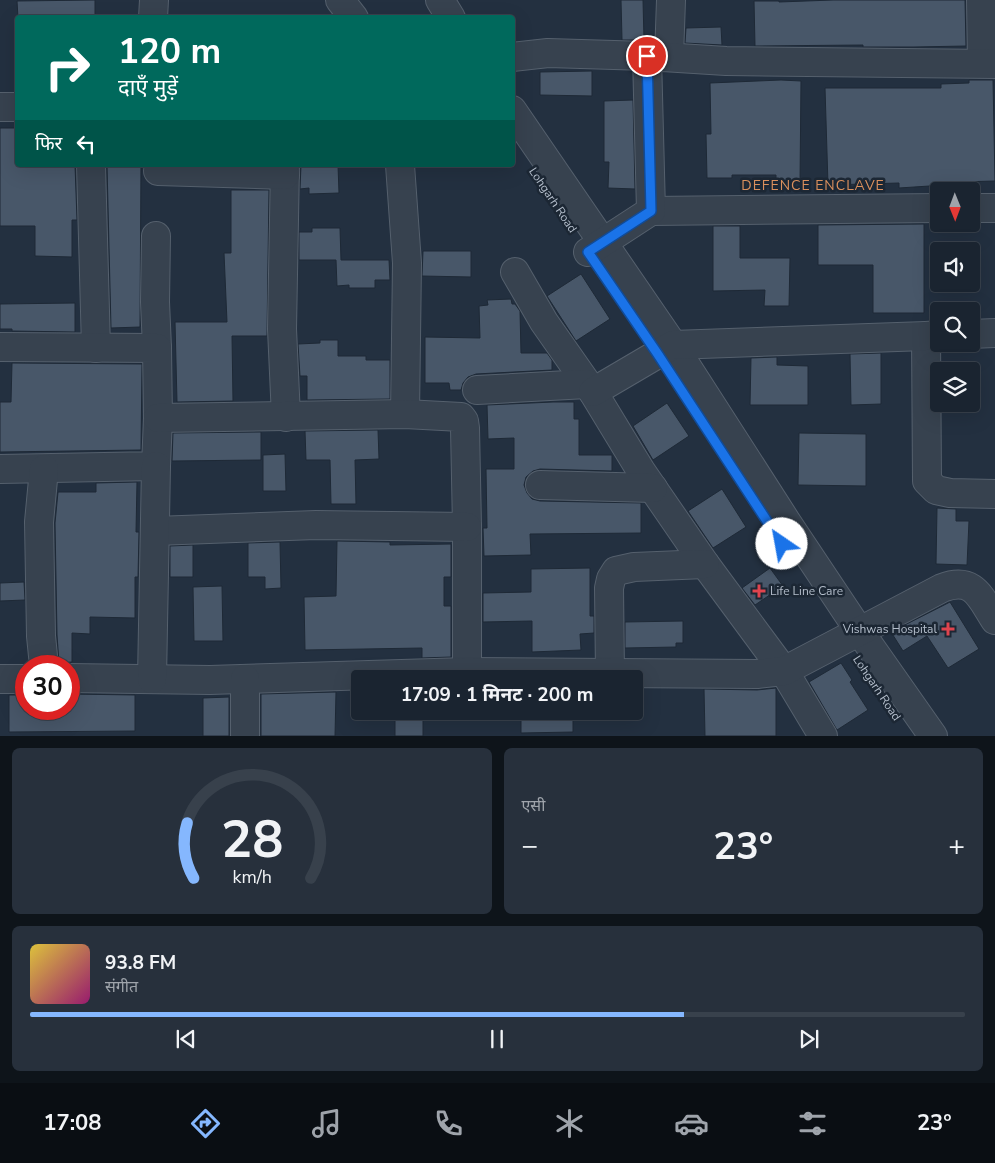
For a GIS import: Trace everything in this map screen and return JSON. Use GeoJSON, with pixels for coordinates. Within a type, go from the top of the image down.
{"type":"FeatureCollection","features":[{"type":"Feature","properties":{"kind":"street"},"geometry":{"type":"LineString","coordinates":[[153,15],[154,0]]}},
{"type":"Feature","properties":{"kind":"street"},"geometry":{"type":"LineString","coordinates":[[340,0],[352,15]]}},
{"type":"Feature","properties":{"kind":"street"},"geometry":{"type":"LineString","coordinates":[[420,0],[429,15]]}},
{"type":"Feature","properties":{"kind":"street"},"geometry":{"type":"LineString","coordinates":[[440,0],[449,15]]}},
{"type":"Feature","properties":{"kind":"street"},"geometry":{"type":"LineString","coordinates":[[651,211],[658,56],[671,0]]}},
{"type":"Feature","properties":{"kind":"street"},"geometry":{"type":"LineString","coordinates":[[515,57],[548,53],[658,56],[726,62],[989,64],[980,0]]}},
{"type":"Feature","properties":{"kind":"street"},"geometry":{"type":"LineString","coordinates":[[0,107],[15,107]]}},
{"type":"Feature","properties":{"kind":"street"},"geometry":{"type":"LineString","coordinates":[[515,115],[595,247],[651,211],[930,208]]}},
{"type":"Feature","properties":{"kind":"street","name":"Lohgarh Road"},"geometry":{"type":"LineString","coordinates":[[515,144],[595,247],[665,349],[852,636],[910,736]]}},
{"type":"Feature","properties":{"kind":"street"},"geometry":{"type":"LineString","coordinates":[[91,167],[96,348]]}},
{"type":"Feature","properties":{"kind":"street"},"geometry":{"type":"LineString","coordinates":[[400,167],[407,255],[405,414]]}},
{"type":"Feature","properties":{"kind":"street"},"geometry":{"type":"LineString","coordinates":[[158,171],[285,170],[282,329],[286,417]]}},
{"type":"Feature","properties":{"kind":"street"},"geometry":{"type":"LineString","coordinates":[[980,208],[995,208]]}},
{"type":"Feature","properties":{"kind":"street"},"geometry":{"type":"LineString","coordinates":[[152,679],[158,418],[155,302],[156,236]]}},
{"type":"Feature","properties":{"kind":"street"},"geometry":{"type":"LineString","coordinates":[[515,272],[544,322],[590,388],[652,488],[784,671],[823,736]]}},
{"type":"Feature","properties":{"kind":"street"},"geometry":{"type":"LineString","coordinates":[[980,334],[995,333]]}},
{"type":"Feature","properties":{"kind":"street"},"geometry":{"type":"LineString","coordinates":[[477,390],[590,388],[665,349],[930,336]]}},
{"type":"Feature","properties":{"kind":"street"},"geometry":{"type":"LineString","coordinates":[[0,348],[157,348]]}},
{"type":"Feature","properties":{"kind":"street"},"geometry":{"type":"LineString","coordinates":[[931,352],[927,481],[936,490],[950,493],[995,494]]}},
{"type":"Feature","properties":{"kind":"street"},"geometry":{"type":"LineString","coordinates":[[158,418],[405,414],[460,417],[464,421],[468,527],[468,670]]}},
{"type":"Feature","properties":{"kind":"street"},"geometry":{"type":"LineString","coordinates":[[0,469],[156,466]]}},
{"type":"Feature","properties":{"kind":"street"},"geometry":{"type":"LineString","coordinates":[[43,655],[39,522],[44,469]]}},
{"type":"Feature","properties":{"kind":"street"},"geometry":{"type":"LineString","coordinates":[[540,485],[652,488]]}},
{"type":"Feature","properties":{"kind":"street"},"geometry":{"type":"LineString","coordinates":[[154,531],[324,525],[468,527]]}},
{"type":"Feature","properties":{"kind":"street"},"geometry":{"type":"LineString","coordinates":[[610,670],[609,588],[611,579],[616,571],[622,568],[634,567],[705,564]]}},
{"type":"Feature","properties":{"kind":"street"},"geometry":{"type":"LineString","coordinates":[[643,674],[757,674],[784,671],[942,588],[955,583],[967,585],[976,591],[995,620]]}},
{"type":"Feature","properties":{"kind":"street"},"geometry":{"type":"LineString","coordinates":[[852,636],[933,736]]}},
{"type":"Feature","properties":{"kind":"street"},"geometry":{"type":"LineString","coordinates":[[80,678],[245,679],[351,676]]}},
{"type":"Feature","properties":{"kind":"street"},"geometry":{"type":"LineString","coordinates":[[0,679],[15,679]]}},
{"type":"Feature","properties":{"kind":"street"},"geometry":{"type":"LineString","coordinates":[[245,679],[245,736]]}},
{"type":"Feature","properties":{"kind":"building"},"geometry":{"type":"Polygon","coordinates":[[[95,0],[95,15],[18,15],[17,1],[95,0]]]}},
{"type":"Feature","properties":{"kind":"building"},"geometry":{"type":"Polygon","coordinates":[[[621,0],[643,0],[644,40],[622,40],[621,0]]]}},
{"type":"Feature","properties":{"kind":"building"},"geometry":{"type":"Polygon","coordinates":[[[965,0],[966,46],[755,46],[754,1],[965,0]]]}},
{"type":"Feature","properties":{"kind":"building"},"geometry":{"type":"Polygon","coordinates":[[[721,27],[722,45],[685,43],[686,28],[721,27]]]}},
{"type":"Feature","properties":{"kind":"building"},"geometry":{"type":"Polygon","coordinates":[[[592,71],[592,96],[540,95],[540,72],[592,71]]]}},
{"type":"Feature","properties":{"kind":"building"},"geometry":{"type":"Polygon","coordinates":[[[969,80],[993,80],[995,181],[930,182],[930,186],[899,188],[899,183],[828,185],[825,88],[941,88],[941,84],[969,83],[969,80]]]}},
{"type":"Feature","properties":{"kind":"building"},"geometry":{"type":"Polygon","coordinates":[[[801,81],[800,183],[776,183],[776,175],[732,175],[732,178],[707,178],[706,134],[711,134],[710,83],[801,81]]]}},
{"type":"Feature","properties":{"kind":"building"},"geometry":{"type":"Polygon","coordinates":[[[633,100],[635,189],[608,188],[609,162],[604,162],[604,101],[633,100]]]}},
{"type":"Feature","properties":{"kind":"building"},"geometry":{"type":"Polygon","coordinates":[[[0,128],[15,128],[15,167],[75,167],[77,220],[72,220],[72,257],[35,256],[35,226],[0,226],[0,128]]]}},
{"type":"Feature","properties":{"kind":"building"},"geometry":{"type":"Polygon","coordinates":[[[107,167],[141,167],[140,327],[111,328],[107,167]]]}},
{"type":"Feature","properties":{"kind":"building"},"geometry":{"type":"Polygon","coordinates":[[[301,167],[338,167],[339,193],[309,194],[309,188],[300,189],[301,167]]]}},
{"type":"Feature","properties":{"kind":"building"},"geometry":{"type":"Polygon","coordinates":[[[231,190],[269,190],[267,336],[232,336],[233,401],[177,402],[175,322],[227,322],[224,253],[231,253],[231,190]]]}},
{"type":"Feature","properties":{"kind":"building"},"geometry":{"type":"Polygon","coordinates":[[[924,224],[924,313],[873,313],[873,265],[818,265],[818,225],[924,224]]]}},
{"type":"Feature","properties":{"kind":"building"},"geometry":{"type":"Polygon","coordinates":[[[713,226],[740,226],[740,258],[790,258],[789,306],[764,306],[765,290],[713,291],[713,226]]]}},
{"type":"Feature","properties":{"kind":"building"},"geometry":{"type":"Polygon","coordinates":[[[312,228],[340,228],[341,260],[389,260],[390,280],[375,280],[375,288],[349,288],[349,285],[337,286],[336,260],[299,260],[299,232],[312,232],[312,228]]]}},
{"type":"Feature","properties":{"kind":"building"},"geometry":{"type":"Polygon","coordinates":[[[423,251],[471,251],[471,277],[422,276],[423,251]]]}},
{"type":"Feature","properties":{"kind":"building"},"geometry":{"type":"Polygon","coordinates":[[[581,274],[610,319],[576,341],[547,296],[581,274]]]}},
{"type":"Feature","properties":{"kind":"building"},"geometry":{"type":"Polygon","coordinates":[[[511,299],[512,304],[515,304],[520,311],[521,353],[547,353],[552,360],[552,370],[476,374],[468,377],[463,383],[461,390],[450,390],[449,383],[425,383],[425,337],[480,338],[479,306],[488,305],[487,300],[511,299]]]}},
{"type":"Feature","properties":{"kind":"building"},"geometry":{"type":"Polygon","coordinates":[[[75,303],[75,332],[12,331],[12,329],[0,329],[0,304],[75,303]]]}},
{"type":"Feature","properties":{"kind":"building"},"geometry":{"type":"Polygon","coordinates":[[[320,340],[338,340],[338,356],[366,356],[366,360],[390,360],[390,399],[307,400],[307,376],[300,376],[298,344],[320,343],[320,340]]]}},
{"type":"Feature","properties":{"kind":"building"},"geometry":{"type":"Polygon","coordinates":[[[881,353],[881,404],[851,405],[850,354],[881,353]]]}},
{"type":"Feature","properties":{"kind":"building"},"geometry":{"type":"Polygon","coordinates":[[[777,357],[777,365],[808,366],[808,405],[750,405],[751,358],[777,357]]]}},
{"type":"Feature","properties":{"kind":"building"},"geometry":{"type":"Polygon","coordinates":[[[12,363],[142,364],[141,450],[0,452],[0,402],[11,402],[12,363]]]}},
{"type":"Feature","properties":{"kind":"building"},"geometry":{"type":"Polygon","coordinates":[[[574,402],[574,419],[579,419],[579,455],[612,455],[612,471],[540,469],[533,471],[526,477],[524,485],[527,493],[532,499],[540,501],[641,503],[641,533],[530,534],[531,555],[484,556],[483,528],[487,528],[486,469],[514,469],[514,438],[488,439],[487,405],[574,402]]]}},
{"type":"Feature","properties":{"kind":"building"},"geometry":{"type":"Polygon","coordinates":[[[667,403],[689,436],[653,460],[633,426],[667,403]]]}},
{"type":"Feature","properties":{"kind":"building"},"geometry":{"type":"Polygon","coordinates":[[[378,430],[379,459],[355,460],[356,504],[331,504],[330,460],[306,460],[305,431],[378,430]]]}},
{"type":"Feature","properties":{"kind":"building"},"geometry":{"type":"Polygon","coordinates":[[[261,432],[261,460],[172,461],[173,433],[261,432]]]}},
{"type":"Feature","properties":{"kind":"building"},"geometry":{"type":"Polygon","coordinates":[[[799,433],[866,434],[866,486],[798,485],[799,433]]]}},
{"type":"Feature","properties":{"kind":"building"},"geometry":{"type":"Polygon","coordinates":[[[285,454],[286,491],[263,491],[263,455],[285,454]]]}},
{"type":"Feature","properties":{"kind":"building"},"geometry":{"type":"Polygon","coordinates":[[[137,482],[136,532],[139,532],[138,577],[135,577],[135,618],[90,617],[90,634],[72,633],[72,655],[58,655],[55,523],[58,492],[96,492],[96,483],[137,482]]]}},
{"type":"Feature","properties":{"kind":"building"},"geometry":{"type":"Polygon","coordinates":[[[722,489],[746,527],[713,548],[688,511],[722,489]]]}},
{"type":"Feature","properties":{"kind":"building"},"geometry":{"type":"Polygon","coordinates":[[[937,508],[956,509],[956,521],[969,521],[967,565],[936,564],[937,508]]]}},
{"type":"Feature","properties":{"kind":"building"},"geometry":{"type":"Polygon","coordinates":[[[337,541],[390,542],[390,545],[451,544],[451,577],[444,577],[444,606],[451,606],[451,657],[422,658],[422,648],[305,650],[304,597],[336,596],[337,541]]]}},
{"type":"Feature","properties":{"kind":"building"},"geometry":{"type":"Polygon","coordinates":[[[280,542],[281,588],[265,589],[265,577],[248,577],[248,543],[280,542]]]}},
{"type":"Feature","properties":{"kind":"building"},"geometry":{"type":"Polygon","coordinates":[[[193,545],[193,577],[170,577],[170,546],[193,545]]]}},
{"type":"Feature","properties":{"kind":"building"},"geometry":{"type":"Polygon","coordinates":[[[590,568],[590,616],[594,616],[594,633],[580,634],[581,650],[532,652],[532,621],[483,622],[483,593],[531,592],[531,569],[590,568]]]}},
{"type":"Feature","properties":{"kind":"building"},"geometry":{"type":"Polygon","coordinates":[[[770,568],[783,586],[755,605],[742,588],[770,568]]]}},
{"type":"Feature","properties":{"kind":"building"},"geometry":{"type":"Polygon","coordinates":[[[24,582],[25,600],[0,601],[0,583],[24,582]]]}},
{"type":"Feature","properties":{"kind":"building"},"geometry":{"type":"Polygon","coordinates":[[[222,586],[223,641],[194,641],[193,587],[222,586]]]}},
{"type":"Feature","properties":{"kind":"building"},"geometry":{"type":"Polygon","coordinates":[[[950,602],[979,649],[948,668],[927,636],[903,651],[891,632],[950,602]]]}},
{"type":"Feature","properties":{"kind":"building"},"geometry":{"type":"Polygon","coordinates":[[[683,621],[683,643],[676,643],[676,647],[625,648],[625,622],[683,621]]]}},
{"type":"Feature","properties":{"kind":"building"},"geometry":{"type":"Polygon","coordinates":[[[841,663],[852,680],[850,682],[868,710],[837,730],[809,682],[841,663]]]}},
{"type":"Feature","properties":{"kind":"building"},"geometry":{"type":"Polygon","coordinates":[[[776,688],[776,736],[705,736],[704,689],[757,690],[776,688]]]}},
{"type":"Feature","properties":{"kind":"building"},"geometry":{"type":"Polygon","coordinates":[[[336,692],[335,736],[261,736],[261,694],[336,692]]]}},
{"type":"Feature","properties":{"kind":"building"},"geometry":{"type":"Polygon","coordinates":[[[80,694],[135,695],[135,731],[9,732],[9,695],[15,695],[15,720],[80,720],[80,694]]]}},
{"type":"Feature","properties":{"kind":"building"},"geometry":{"type":"Polygon","coordinates":[[[229,697],[229,736],[203,736],[203,698],[229,697]]]}},
{"type":"Feature","properties":{"kind":"building"},"geometry":{"type":"Polygon","coordinates":[[[395,720],[423,720],[423,736],[395,736],[395,720]]]}},
{"type":"Feature","properties":{"kind":"building"},"geometry":{"type":"Polygon","coordinates":[[[521,720],[573,720],[573,732],[521,733],[521,720]]]}},
{"type":"Feature","properties":{"kind":"place","name":"Life Line Care"},"geometry":{"type":"Point","coordinates":[759,591]}},
{"type":"Feature","properties":{"kind":"place","name":"Vishwas Hospital"},"geometry":{"type":"Point","coordinates":[948,629]}},
{"type":"Feature","properties":{"kind":"district","name":"DEFENCE ENCLAVE"},"geometry":{"type":"Point","coordinates":[813,185]}},
{"type":"Feature","properties":{"kind":"route"},"geometry":{"type":"LineString","coordinates":[[647,56],[651,211],[588,252],[657,353],[782,544]]}}]}
